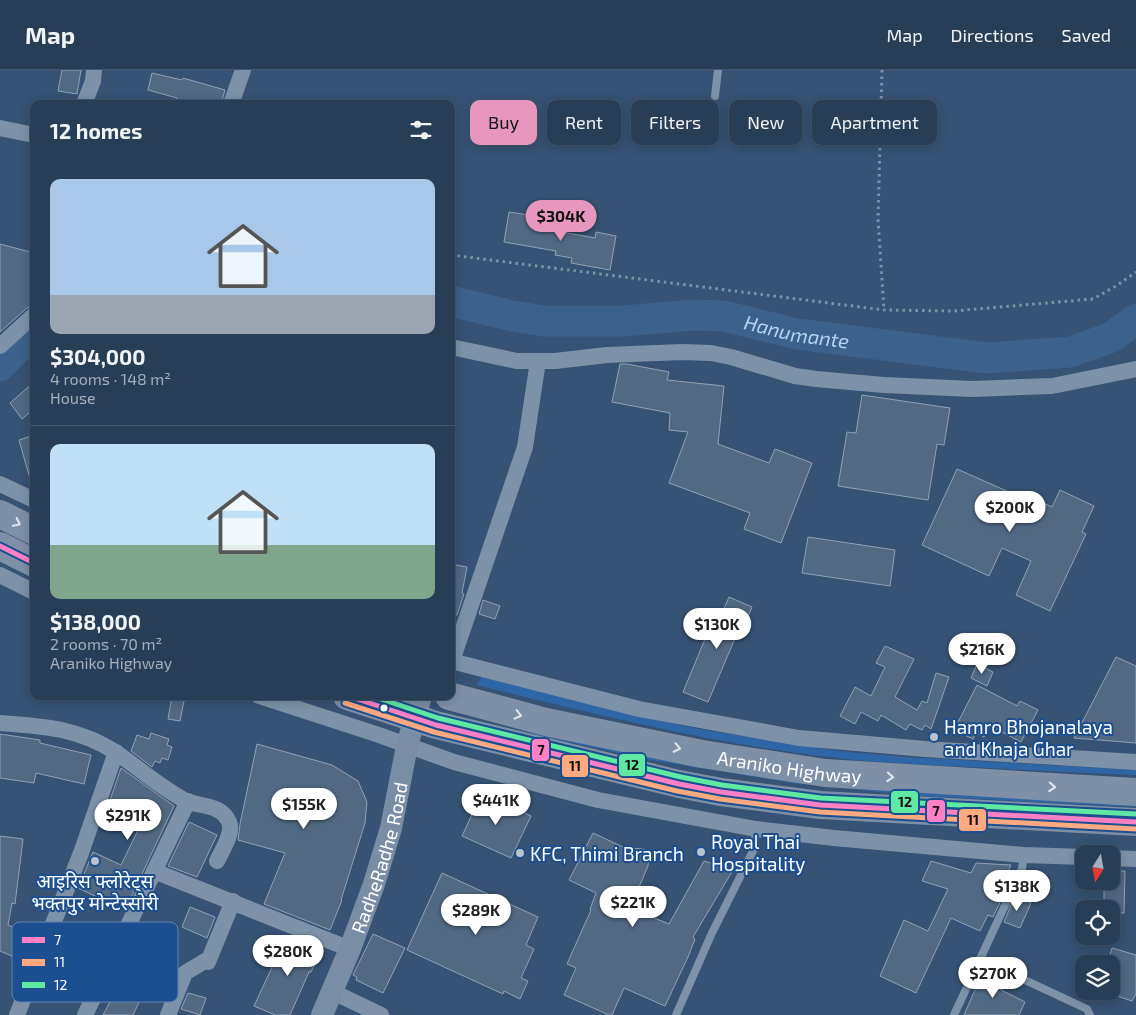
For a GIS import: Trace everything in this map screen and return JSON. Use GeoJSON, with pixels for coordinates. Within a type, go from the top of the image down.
{"type":"FeatureCollection","features":[{"type":"Feature","properties":{"kind":"highway"},"geometry":{"type":"LineString","coordinates":[[0,514],[30,529]]}},
{"type":"Feature","properties":{"kind":"highway"},"geometry":{"type":"LineString","coordinates":[[0,546],[30,561]]}},
{"type":"Feature","properties":{"kind":"highway","name":"Araniko Highway"},"geometry":{"type":"LineString","coordinates":[[455,698],[546,722],[702,754],[825,773],[1136,792]]}},
{"type":"Feature","properties":{"kind":"highway","name":"Araniko Highway"},"geometry":{"type":"LineString","coordinates":[[373,700],[418,707],[660,780],[721,792],[820,806],[1136,822]]}},
{"type":"Feature","properties":{"kind":"main road","name":"RadheRadhe Road"},"geometry":{"type":"LineString","coordinates":[[322,1015],[350,949],[374,884],[391,828],[407,746],[418,707]]}},
{"type":"Feature","properties":{"kind":"street"},"geometry":{"type":"LineString","coordinates":[[86,100],[93,81],[94,70]]}},
{"type":"Feature","properties":{"kind":"street"},"geometry":{"type":"LineString","coordinates":[[232,100],[243,70]]}},
{"type":"Feature","properties":{"kind":"street"},"geometry":{"type":"LineString","coordinates":[[0,128],[30,134]]}},
{"type":"Feature","properties":{"kind":"street"},"geometry":{"type":"LineString","coordinates":[[0,346],[30,319]]}},
{"type":"Feature","properties":{"kind":"street"},"geometry":{"type":"LineString","coordinates":[[455,348],[509,360],[538,361],[673,352],[711,353],[795,376],[816,379],[884,385],[972,389],[1052,386],[1136,369]]}},
{"type":"Feature","properties":{"kind":"street"},"geometry":{"type":"LineString","coordinates":[[455,652],[525,447],[538,361]]}},
{"type":"Feature","properties":{"kind":"street"},"geometry":{"type":"LineString","coordinates":[[0,484],[30,498]]}},
{"type":"Feature","properties":{"kind":"street"},"geometry":{"type":"LineString","coordinates":[[0,575],[30,590]]}},
{"type":"Feature","properties":{"kind":"street"},"geometry":{"type":"LineString","coordinates":[[455,662],[639,709],[798,738],[925,750],[1136,762]]}},
{"type":"Feature","properties":{"kind":"street"},"geometry":{"type":"LineString","coordinates":[[271,700],[454,762],[598,800],[756,829],[834,838],[1075,857]]}},
{"type":"Feature","properties":{"kind":"street"},"geometry":{"type":"LineString","coordinates":[[0,723],[63,729],[96,740],[188,802],[214,807],[229,821],[231,831],[218,861]]}},
{"type":"Feature","properties":{"kind":"street"},"geometry":{"type":"LineString","coordinates":[[54,922],[81,853],[116,752]]}},
{"type":"Feature","properties":{"kind":"street"},"geometry":{"type":"LineString","coordinates":[[129,922],[188,802]]}},
{"type":"Feature","properties":{"kind":"street"},"geometry":{"type":"LineString","coordinates":[[1120,858],[1136,859]]}},
{"type":"Feature","properties":{"kind":"street"},"geometry":{"type":"LineString","coordinates":[[154,871],[350,949]]}},
{"type":"Feature","properties":{"kind":"street"},"geometry":{"type":"LineString","coordinates":[[178,990],[185,973],[205,961],[208,962],[233,902]]}},
{"type":"Feature","properties":{"kind":"street"},"geometry":{"type":"LineString","coordinates":[[331,991],[381,1015]]}},
{"type":"Feature","properties":{"kind":"street"},"geometry":{"type":"LineString","coordinates":[[17,1015],[22,1002]]}},
{"type":"Feature","properties":{"kind":"street"},"geometry":{"type":"LineString","coordinates":[[84,1015],[90,1002]]}},
{"type":"Feature","properties":{"kind":"street"},"geometry":{"type":"LineString","coordinates":[[168,1015],[173,1002]]}},
{"type":"Feature","properties":{"kind":"lane"},"geometry":{"type":"LineString","coordinates":[[716,96],[718,70]]}},
{"type":"Feature","properties":{"kind":"lane"},"geometry":{"type":"LineString","coordinates":[[676,1015],[711,935],[754,849],[756,829]]}},
{"type":"Feature","properties":{"kind":"lane"},"geometry":{"type":"LineString","coordinates":[[954,1015],[1022,870],[1024,854]]}},
{"type":"Feature","properties":{"kind":"lane"},"geometry":{"type":"LineString","coordinates":[[980,959],[1087,1009],[1090,1015]]}},
{"type":"Feature","properties":{"kind":"path"},"geometry":{"type":"LineString","coordinates":[[882,70],[878,219],[884,310]]}},
{"type":"Feature","properties":{"kind":"path"},"geometry":{"type":"LineString","coordinates":[[455,256],[884,310],[954,311],[1093,299],[1136,272]]}},
{"type":"Feature","properties":{"kind":"shaded area"},"geometry":{"type":"Polygon","coordinates":[[[482,676],[611,710],[699,729],[839,751],[906,757],[1136,770],[1136,775],[903,764],[791,752],[656,728],[477,685],[482,676]]]}},
{"type":"Feature","properties":{"kind":"shaded area"},"geometry":{"type":"Polygon","coordinates":[[[442,707],[563,733],[1136,799],[1136,807],[918,796],[793,783],[650,760],[541,736],[442,707]]]}},
{"type":"Feature","properties":{"kind":"building"},"geometry":{"type":"Polygon","coordinates":[[[62,70],[81,70],[77,94],[58,91],[62,70]]]}},
{"type":"Feature","properties":{"kind":"building"},"geometry":{"type":"Polygon","coordinates":[[[152,73],[182,80],[183,78],[225,90],[222,100],[177,100],[177,98],[148,90],[152,73]]]}},
{"type":"Feature","properties":{"kind":"building"},"geometry":{"type":"Polygon","coordinates":[[[509,212],[542,217],[540,228],[595,238],[596,232],[616,236],[610,270],[571,263],[572,258],[555,255],[556,251],[504,242],[509,212]]]}},
{"type":"Feature","properties":{"kind":"building"},"geometry":{"type":"Polygon","coordinates":[[[0,244],[30,252],[30,307],[0,332],[0,244]]]}},
{"type":"Feature","properties":{"kind":"building"},"geometry":{"type":"Polygon","coordinates":[[[620,364],[669,372],[667,380],[724,386],[718,444],[769,463],[775,449],[812,463],[781,543],[744,529],[750,513],[669,483],[688,432],[669,430],[670,413],[612,402],[620,364]]]}},
{"type":"Feature","properties":{"kind":"building"},"geometry":{"type":"Polygon","coordinates":[[[30,386],[30,412],[22,419],[10,403],[30,386]]]}},
{"type":"Feature","properties":{"kind":"building"},"geometry":{"type":"Polygon","coordinates":[[[862,395],[950,408],[944,445],[937,444],[928,500],[838,486],[847,432],[856,433],[862,395]]]}},
{"type":"Feature","properties":{"kind":"building"},"geometry":{"type":"Polygon","coordinates":[[[30,436],[30,479],[19,440],[30,436]]]}},
{"type":"Feature","properties":{"kind":"building"},"geometry":{"type":"Polygon","coordinates":[[[957,469],[1027,500],[1029,496],[1052,507],[1060,490],[1094,506],[1082,532],[1086,534],[1050,611],[1016,595],[1031,561],[1002,548],[989,576],[922,545],[957,469]]]}},
{"type":"Feature","properties":{"kind":"building"},"geometry":{"type":"Polygon","coordinates":[[[808,537],[895,550],[890,586],[802,573],[808,537]]]}},
{"type":"Feature","properties":{"kind":"building"},"geometry":{"type":"Polygon","coordinates":[[[455,565],[467,567],[462,593],[464,594],[457,615],[455,615],[455,565]]]}},
{"type":"Feature","properties":{"kind":"building"},"geometry":{"type":"Polygon","coordinates":[[[729,597],[752,607],[739,638],[736,636],[708,702],[683,692],[710,627],[715,629],[729,597]]]}},
{"type":"Feature","properties":{"kind":"building"},"geometry":{"type":"Polygon","coordinates":[[[483,600],[500,606],[495,619],[479,614],[483,600]]]}},
{"type":"Feature","properties":{"kind":"building"},"geometry":{"type":"Polygon","coordinates":[[[885,646],[914,659],[895,697],[917,710],[922,701],[927,703],[936,673],[949,677],[931,729],[925,725],[922,730],[910,724],[906,730],[881,715],[878,721],[861,712],[855,724],[840,716],[855,687],[871,696],[885,667],[876,663],[885,646]]]}},
{"type":"Feature","properties":{"kind":"building"},"geometry":{"type":"Polygon","coordinates":[[[1116,657],[1136,666],[1136,743],[1074,738],[1116,657]]]}},
{"type":"Feature","properties":{"kind":"building"},"geometry":{"type":"Polygon","coordinates":[[[977,664],[993,672],[987,686],[971,678],[977,664]]]}},
{"type":"Feature","properties":{"kind":"building"},"geometry":{"type":"Polygon","coordinates":[[[977,685],[1017,706],[1020,701],[1038,710],[1021,742],[990,726],[984,737],[976,733],[973,739],[954,730],[977,685]]]}},
{"type":"Feature","properties":{"kind":"building"},"geometry":{"type":"Polygon","coordinates":[[[171,700],[184,700],[180,721],[168,719],[171,700]]]}},
{"type":"Feature","properties":{"kind":"building"},"geometry":{"type":"Polygon","coordinates":[[[151,733],[169,739],[167,745],[172,747],[168,760],[162,758],[160,763],[155,761],[152,767],[131,751],[137,735],[149,739],[151,733]]]}},
{"type":"Feature","properties":{"kind":"building"},"geometry":{"type":"Polygon","coordinates":[[[0,734],[40,740],[40,743],[91,755],[84,784],[36,773],[34,783],[0,778],[0,734]]]}},
{"type":"Feature","properties":{"kind":"building"},"geometry":{"type":"Polygon","coordinates":[[[257,744],[332,765],[358,781],[367,802],[365,823],[342,900],[330,930],[264,904],[285,853],[238,840],[257,744]]]}},
{"type":"Feature","properties":{"kind":"building"},"geometry":{"type":"Polygon","coordinates":[[[121,768],[174,806],[126,908],[102,896],[101,899],[78,888],[93,852],[121,865],[140,826],[106,812],[121,768]]]}},
{"type":"Feature","properties":{"kind":"building"},"geometry":{"type":"Polygon","coordinates":[[[482,793],[531,816],[511,858],[462,836],[482,793]]]}},
{"type":"Feature","properties":{"kind":"building"},"geometry":{"type":"Polygon","coordinates":[[[189,822],[217,835],[197,877],[168,866],[189,822]]]}},
{"type":"Feature","properties":{"kind":"building"},"geometry":{"type":"Polygon","coordinates":[[[593,833],[623,847],[650,850],[648,866],[630,908],[669,924],[704,861],[733,870],[693,937],[695,939],[688,957],[665,1006],[624,988],[612,1015],[609,1015],[564,995],[576,968],[567,964],[591,910],[596,893],[569,880],[593,833]]]}},
{"type":"Feature","properties":{"kind":"building"},"geometry":{"type":"Polygon","coordinates":[[[0,836],[23,839],[15,904],[12,903],[8,925],[12,927],[12,956],[0,951],[0,836]]]}},
{"type":"Feature","properties":{"kind":"building"},"geometry":{"type":"Polygon","coordinates":[[[931,861],[971,873],[976,863],[1011,865],[1000,890],[1005,892],[993,917],[988,915],[980,931],[951,918],[916,993],[880,976],[904,920],[928,931],[948,889],[922,881],[931,861]]]}},
{"type":"Feature","properties":{"kind":"building"},"geometry":{"type":"Polygon","coordinates":[[[1120,871],[1125,871],[1124,913],[1120,913],[1120,900],[1104,900],[1104,890],[1120,890],[1120,871]]]}},
{"type":"Feature","properties":{"kind":"building"},"geometry":{"type":"Polygon","coordinates":[[[442,873],[538,917],[526,945],[534,949],[521,978],[528,981],[520,999],[504,991],[503,994],[407,950],[442,873]]]}},
{"type":"Feature","properties":{"kind":"building"},"geometry":{"type":"Polygon","coordinates":[[[1015,896],[1031,903],[1020,928],[1004,922],[1015,896]]]}},
{"type":"Feature","properties":{"kind":"building"},"geometry":{"type":"Polygon","coordinates":[[[190,907],[215,917],[207,938],[182,927],[190,907]]]}},
{"type":"Feature","properties":{"kind":"building"},"geometry":{"type":"Polygon","coordinates":[[[373,934],[405,948],[383,993],[356,980],[357,977],[353,975],[373,934]]]}},
{"type":"Feature","properties":{"kind":"building"},"geometry":{"type":"Polygon","coordinates":[[[287,935],[322,949],[311,972],[309,972],[290,1015],[275,1015],[254,1006],[287,935]]]}},
{"type":"Feature","properties":{"kind":"building"},"geometry":{"type":"Polygon","coordinates":[[[1112,948],[1136,955],[1136,994],[1132,1001],[1120,997],[1120,955],[1110,955],[1112,948]]]}},
{"type":"Feature","properties":{"kind":"building"},"geometry":{"type":"Polygon","coordinates":[[[993,973],[1006,979],[1001,990],[1025,1002],[1019,1015],[964,1015],[981,976],[984,977],[986,974],[991,976],[993,973]]]}},
{"type":"Feature","properties":{"kind":"building"},"geometry":{"type":"Polygon","coordinates":[[[188,993],[206,998],[200,1015],[181,1009],[188,993]]]}},
{"type":"Feature","properties":{"kind":"building"},"geometry":{"type":"Polygon","coordinates":[[[110,1002],[139,1002],[133,1015],[103,1015],[110,1002]]]}},
{"type":"Feature","properties":{"kind":"waterway","name":"Hanumante"},"geometry":{"type":"LineString","coordinates":[[455,302],[512,316],[544,321],[623,321],[694,315],[724,316],[797,334],[987,358],[1070,352],[1112,337],[1136,319]]}},
{"type":"Feature","properties":{"kind":"waterway","name":"Hanumante"},"geometry":{"type":"LineString","coordinates":[[0,366],[30,337]]}},
{"type":"Feature","properties":{"kind":"transit line","name":"7"},"geometry":{"type":"LineString","coordinates":[[0,546],[30,561]]}},
{"type":"Feature","properties":{"kind":"transit line","name":"7"},"geometry":{"type":"LineString","coordinates":[[360,700],[436,725],[679,784],[721,792],[820,805],[1136,822]]}},
{"type":"Feature","properties":{"kind":"transit line","name":"12"},"geometry":{"type":"LineString","coordinates":[[384,700],[438,718],[681,777],[722,785],[821,798],[1136,814]]}},
{"type":"Feature","properties":{"kind":"transit line","name":"11"},"geometry":{"type":"LineString","coordinates":[[345,703],[434,732],[677,791],[720,799],[820,812],[1136,829]]}},
{"type":"Feature","properties":{"kind":"place","name":"Hamro Bhojanalaya and Khaja Ghar"},"geometry":{"type":"Point","coordinates":[934,737]}},
{"type":"Feature","properties":{"kind":"place","name":"Royal Thai Hospitality"},"geometry":{"type":"Point","coordinates":[701,852]}},
{"type":"Feature","properties":{"kind":"place","name":"KFC, Thimi Branch"},"geometry":{"type":"Point","coordinates":[520,853]}},
{"type":"Feature","properties":{"kind":"place","name":"आइरिस फ्लोरेट्स भक्तपुर मोन्टेस्सोरी"},"geometry":{"type":"Point","coordinates":[95,861]}}]}
